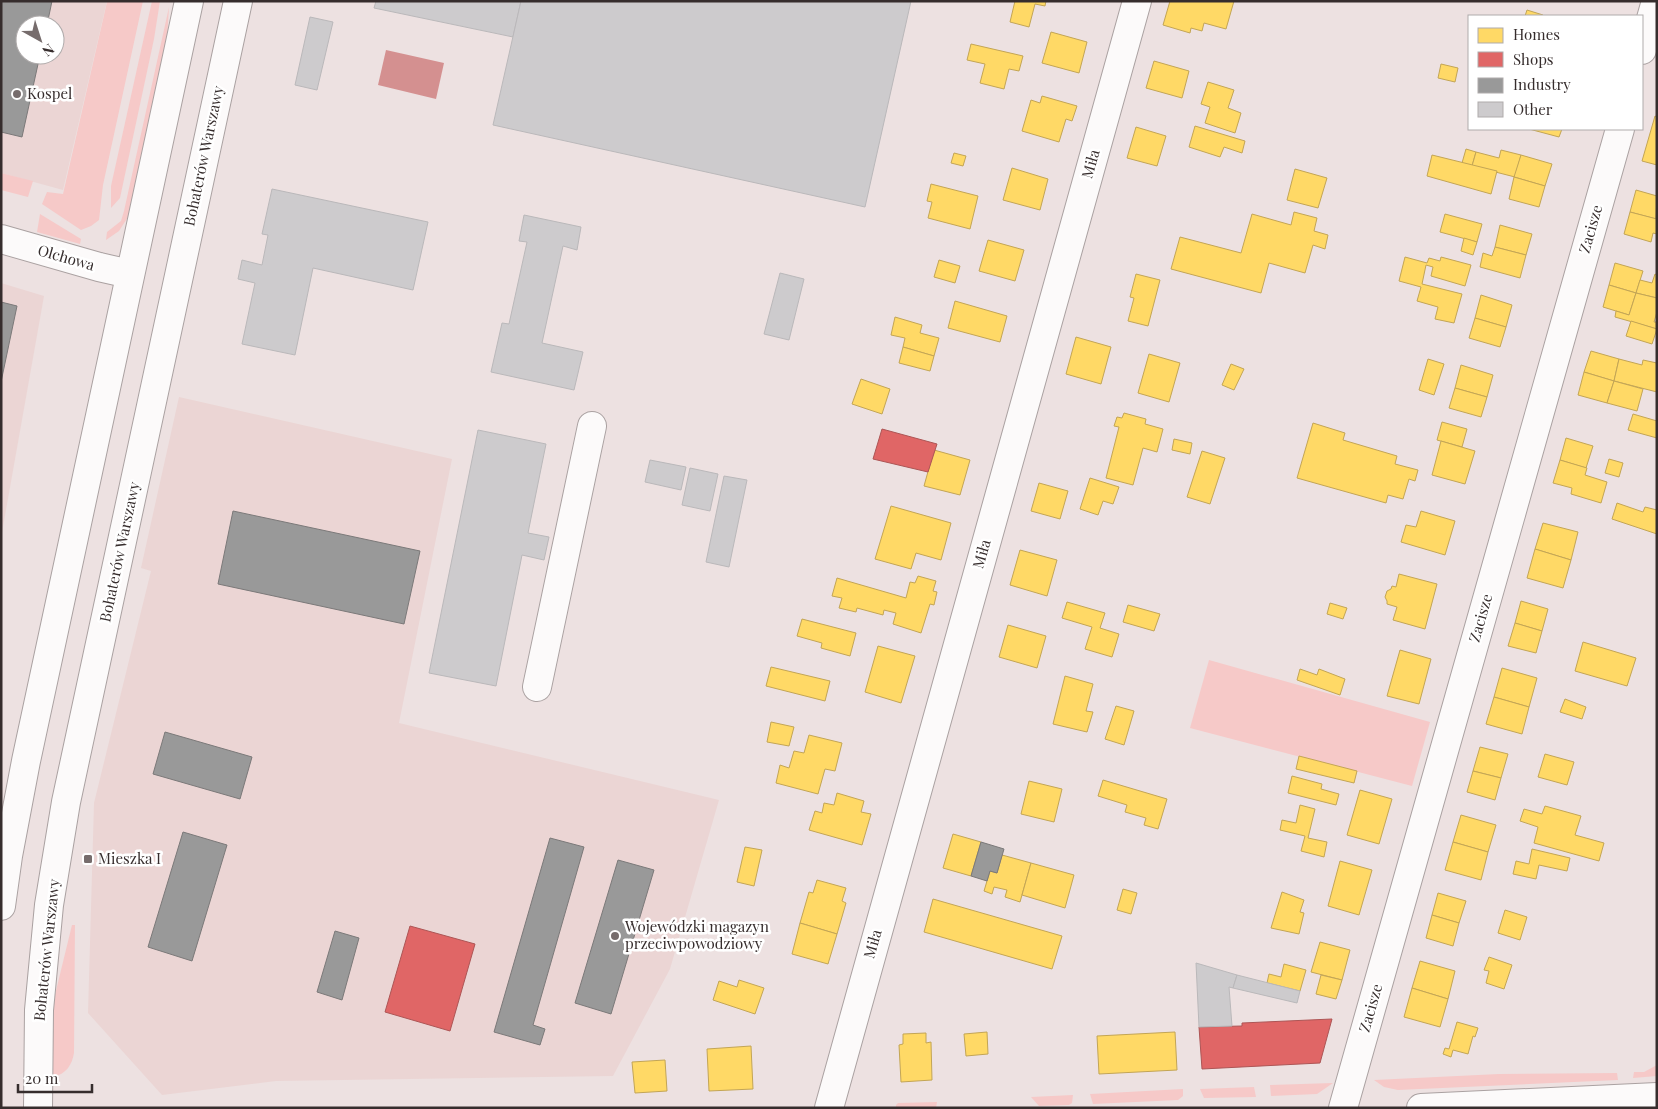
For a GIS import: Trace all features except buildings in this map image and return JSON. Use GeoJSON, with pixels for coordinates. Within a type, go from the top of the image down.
{"type":"FeatureCollection","features":[{"type":"Feature","properties":{"kind":"street"},"geometry":{"type":"LineString","coordinates":[[1,906],[8,856],[26,761],[189,1]]}},
{"type":"Feature","properties":{"kind":"street","name":"Bohaterów Warszawy"},"geometry":{"type":"LineString","coordinates":[[38,1108],[41,991],[49,905],[66,802],[238,1]]}},
{"type":"Feature","properties":{"kind":"street","name":"Miła"},"geometry":{"type":"LineString","coordinates":[[829,1108],[1137,1]]}},
{"type":"Feature","properties":{"kind":"street"},"geometry":{"type":"LineString","coordinates":[[1643,46],[1656,1]]}},
{"type":"Feature","properties":{"kind":"street","name":"Zacisze"},"geometry":{"type":"LineString","coordinates":[[1342,1108],[1620,130]]}},
{"type":"Feature","properties":{"kind":"street","name":"Olchowa"},"geometry":{"type":"LineString","coordinates":[[1,240],[130,274]]}},
{"type":"Feature","properties":{"kind":"street"},"geometry":{"type":"LineString","coordinates":[[537,686],[592,426]]}},
{"type":"Feature","properties":{"kind":"street"},"geometry":{"type":"LineString","coordinates":[[1421,1108],[1657,1097]]}},
{"type":"Feature","properties":{"kind":"shaded area"},"geometry":{"type":"Polygon","coordinates":[[[1,1],[107,1],[63,190],[1,173],[1,1]]]}},
{"type":"Feature","properties":{"kind":"shaded area"},"geometry":{"type":"Polygon","coordinates":[[[143,1],[103,185],[99,220],[81,230],[42,204],[47,192],[63,194],[107,2],[143,1]]]}},
{"type":"Feature","properties":{"kind":"shaded area"},"geometry":{"type":"Polygon","coordinates":[[[152,1],[160,1],[154,39],[120,198],[111,208],[111,186],[152,1]]]}},
{"type":"Feature","properties":{"kind":"shaded area"},"geometry":{"type":"Polygon","coordinates":[[[169,7],[167,40],[130,214],[119,231],[106,240],[107,232],[121,221],[124,211],[169,7]]]}},
{"type":"Feature","properties":{"kind":"shaded area"},"geometry":{"type":"Polygon","coordinates":[[[386,50],[444,63],[436,99],[378,85],[386,50]]]}},
{"type":"Feature","properties":{"kind":"shaded area"},"geometry":{"type":"Polygon","coordinates":[[[1,173],[33,181],[28,197],[1,190],[1,173]]]}},
{"type":"Feature","properties":{"kind":"shaded area"},"geometry":{"type":"Polygon","coordinates":[[[40,214],[81,239],[80,244],[37,232],[40,214]]]}},
{"type":"Feature","properties":{"kind":"shaded area"},"geometry":{"type":"Polygon","coordinates":[[[1,283],[44,296],[1,538],[1,283]]]}},
{"type":"Feature","properties":{"kind":"shaded area"},"geometry":{"type":"Polygon","coordinates":[[[179,397],[452,459],[399,723],[719,800],[670,969],[613,1076],[276,1081],[162,1095],[88,1013],[94,803],[151,571],[141,568],[179,397]]]}},
{"type":"Feature","properties":{"kind":"shaded area"},"geometry":{"type":"Polygon","coordinates":[[[1209,660],[1430,722],[1412,786],[1190,728],[1209,660]]]}},
{"type":"Feature","properties":{"kind":"shaded area"},"geometry":{"type":"Polygon","coordinates":[[[72,925],[75,925],[74,1053],[68,1068],[61,1074],[53,1077],[51,1064],[52,1007],[72,925]]]}},
{"type":"Feature","properties":{"kind":"shaded area"},"geometry":{"type":"Polygon","coordinates":[[[1657,1065],[1657,1076],[1633,1078],[1634,1072],[1644,1072],[1657,1065]]]}},
{"type":"Feature","properties":{"kind":"shaded area"},"geometry":{"type":"Polygon","coordinates":[[[1617,1073],[1618,1080],[1398,1090],[1384,1087],[1374,1080],[1499,1074],[1617,1073]]]}},
{"type":"Feature","properties":{"kind":"shaded area"},"geometry":{"type":"Polygon","coordinates":[[[1333,1083],[1317,1094],[1271,1096],[1270,1085],[1333,1083]]]}},
{"type":"Feature","properties":{"kind":"shaded area"},"geometry":{"type":"Polygon","coordinates":[[[1254,1087],[1256,1097],[1204,1098],[1200,1089],[1254,1087]]]}},
{"type":"Feature","properties":{"kind":"shaded area"},"geometry":{"type":"Polygon","coordinates":[[[1183,1089],[1183,1096],[1178,1100],[1093,1104],[1090,1094],[1183,1089]]]}},
{"type":"Feature","properties":{"kind":"shaded area"},"geometry":{"type":"Polygon","coordinates":[[[1073,1095],[1072,1103],[1069,1105],[1039,1106],[1031,1097],[1073,1095]]]}},
{"type":"Feature","properties":{"kind":"shaded area"},"geometry":{"type":"Polygon","coordinates":[[[937,1102],[936,1108],[896,1108],[898,1103],[937,1102]]]}},
{"type":"Feature","properties":{"kind":"place","name":"Kospel"},"geometry":{"type":"Point","coordinates":[17,94]}},
{"type":"Feature","properties":{"kind":"place","name":"Mieszka I"},"geometry":{"type":"Point","coordinates":[88,859]}},
{"type":"Feature","properties":{"kind":"place","name":"Wojewódzki magazyn przeciwpowodziowy"},"geometry":{"type":"Point","coordinates":[615,936]}}]}
